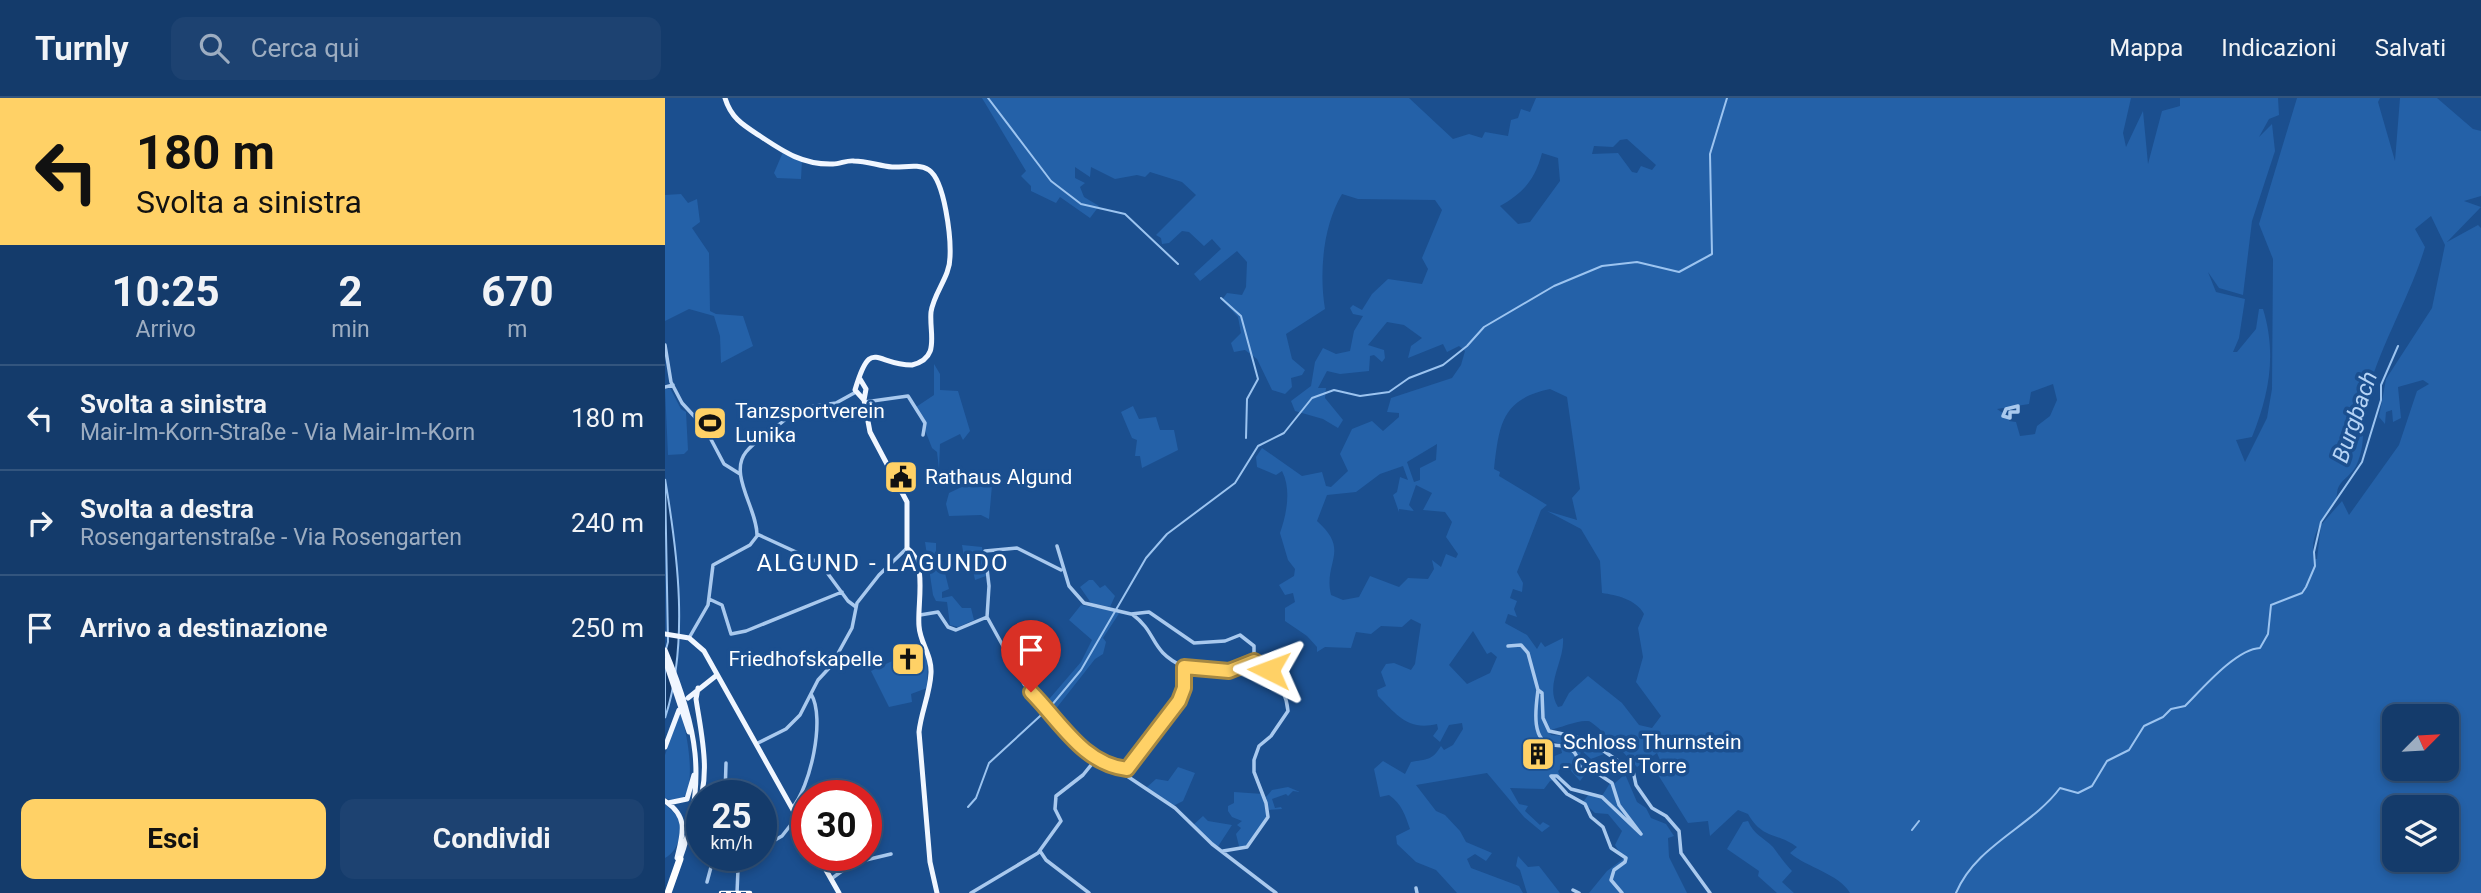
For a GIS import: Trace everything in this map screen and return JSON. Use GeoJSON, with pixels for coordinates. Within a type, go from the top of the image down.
{"type":"FeatureCollection","features":[{"type":"Feature","properties":{"kind":"highway"},"geometry":{"type":"LineString","coordinates":[[665,888],[678,859]]}},
{"type":"Feature","properties":{"kind":"highway"},"geometry":{"type":"LineString","coordinates":[[668,893],[678,859]]}},
{"type":"Feature","properties":{"kind":"main road"},"geometry":{"type":"LineString","coordinates":[[725,98],[732,115],[739,123],[788,156],[820,163],[855,161],[928,170],[936,179],[944,204],[951,256],[948,273],[932,309],[933,346],[926,358],[912,365],[874,357],[863,365],[859,376],[871,435],[907,502],[907,548],[912,552],[916,566],[920,634],[931,661],[929,692],[921,715],[919,732],[929,854],[937,893]]}},
{"type":"Feature","properties":{"kind":"main road"},"geometry":{"type":"LineString","coordinates":[[859,376],[863,385],[861,395]]}},
{"type":"Feature","properties":{"kind":"main road"},"geometry":{"type":"LineString","coordinates":[[665,634],[686,638],[702,648],[791,806]]}},
{"type":"Feature","properties":{"kind":"main road"},"geometry":{"type":"LineString","coordinates":[[665,650],[696,748],[697,780]]}},
{"type":"Feature","properties":{"kind":"main road"},"geometry":{"type":"LineString","coordinates":[[665,660],[678,687],[690,734],[694,775],[690,816],[678,859]]}},
{"type":"Feature","properties":{"kind":"main road"},"geometry":{"type":"LineString","coordinates":[[688,698],[717,675]]}},
{"type":"Feature","properties":{"kind":"main road"},"geometry":{"type":"LineString","coordinates":[[698,688],[696,699],[705,766],[704,780]]}},
{"type":"Feature","properties":{"kind":"main road"},"geometry":{"type":"LineString","coordinates":[[665,747],[680,710]]}},
{"type":"Feature","properties":{"kind":"main road"},"geometry":{"type":"LineString","coordinates":[[667,802],[687,799],[694,775]]}},
{"type":"Feature","properties":{"kind":"main road"},"geometry":{"type":"LineString","coordinates":[[667,802],[680,813],[684,823],[678,859]]}},
{"type":"Feature","properties":{"kind":"main road"},"geometry":{"type":"LineString","coordinates":[[678,859],[686,838]]}},
{"type":"Feature","properties":{"kind":"main road"},"geometry":{"type":"LineString","coordinates":[[826,871],[839,893]]}},
{"type":"Feature","properties":{"kind":"street"},"geometry":{"type":"LineString","coordinates":[[665,345],[673,385],[681,404],[705,428],[724,464],[740,474]]}},
{"type":"Feature","properties":{"kind":"street"},"geometry":{"type":"LineString","coordinates":[[665,387],[673,385]]}},
{"type":"Feature","properties":{"kind":"street"},"geometry":{"type":"LineString","coordinates":[[686,638],[709,599],[710,571],[714,563],[750,545],[757,534],[740,474],[745,453],[787,420],[795,409],[836,403],[861,395],[908,396],[925,423],[923,435]]}},
{"type":"Feature","properties":{"kind":"street"},"geometry":{"type":"LineString","coordinates":[[2018,406],[2018,412],[2010,412],[2010,418],[2003,415],[2006,410],[2018,406]]}},
{"type":"Feature","properties":{"kind":"street"},"geometry":{"type":"LineString","coordinates":[[757,534],[820,563],[856,607]]}},
{"type":"Feature","properties":{"kind":"street"},"geometry":{"type":"LineString","coordinates":[[1062,570],[1014,547],[984,552],[989,586],[987,617],[1024,684],[1046,707],[1059,727],[1100,765],[1127,776],[1175,808],[1201,836],[1276,893]]}},
{"type":"Feature","properties":{"kind":"street"},"geometry":{"type":"LineString","coordinates":[[1056,547],[1062,570],[1080,600],[1132,614],[1151,613],[1195,643],[1225,641],[1240,635],[1254,646],[1254,661]]}},
{"type":"Feature","properties":{"kind":"street"},"geometry":{"type":"LineString","coordinates":[[756,744],[793,723],[806,707],[811,694],[852,628],[856,607],[879,575],[907,548]]}},
{"type":"Feature","properties":{"kind":"street"},"geometry":{"type":"LineString","coordinates":[[709,599],[722,605],[731,634],[746,631],[842,592]]}},
{"type":"Feature","properties":{"kind":"street"},"geometry":{"type":"LineString","coordinates":[[920,615],[938,612],[949,627],[956,630],[987,617]]}},
{"type":"Feature","properties":{"kind":"street"},"geometry":{"type":"LineString","coordinates":[[1132,614],[1147,626],[1158,651],[1184,667],[1229,671],[1254,661]]}},
{"type":"Feature","properties":{"kind":"street"},"geometry":{"type":"LineString","coordinates":[[1508,646],[1521,645],[1526,649],[1538,691],[1535,720],[1542,737],[1551,745],[1568,748],[1577,755],[1580,767],[1594,771],[1612,783],[1619,805],[1641,831],[1638,834],[1602,797],[1570,789],[1552,775],[1567,794],[1585,804],[1591,817],[1603,827],[1611,848],[1626,858],[1626,862],[1614,870],[1611,880],[1622,893]]}},
{"type":"Feature","properties":{"kind":"street"},"geometry":{"type":"LineString","coordinates":[[1223,851],[1247,847],[1268,817],[1266,803],[1254,772],[1254,760],[1259,746],[1276,731],[1288,711],[1274,675],[1254,661]]}},
{"type":"Feature","properties":{"kind":"street"},"geometry":{"type":"LineString","coordinates":[[1096,759],[1124,769],[1132,765],[1142,746],[1180,698],[1184,667]]}},
{"type":"Feature","properties":{"kind":"street"},"geometry":{"type":"LineString","coordinates":[[1538,691],[1542,693],[1542,718],[1549,732],[1586,739],[1633,771],[1636,785],[1652,808],[1666,816],[1679,831],[1681,853],[1710,893]]}},
{"type":"Feature","properties":{"kind":"street"},"geometry":{"type":"LineString","coordinates":[[805,780],[816,740],[818,710],[811,694]]}},
{"type":"Feature","properties":{"kind":"street"},"geometry":{"type":"LineString","coordinates":[[971,893],[1041,851],[1061,821],[1055,809],[1055,797],[1083,775],[1096,759]]}},
{"type":"Feature","properties":{"kind":"street"},"geometry":{"type":"LineString","coordinates":[[725,780],[726,763]]}},
{"type":"Feature","properties":{"kind":"street"},"geometry":{"type":"LineString","coordinates":[[777,839],[791,825]]}},
{"type":"Feature","properties":{"kind":"street"},"geometry":{"type":"LineString","coordinates":[[1041,851],[1046,860],[1089,893]]}},
{"type":"Feature","properties":{"kind":"street"},"geometry":{"type":"LineString","coordinates":[[831,879],[853,863],[891,854]]}},
{"type":"Feature","properties":{"kind":"street"},"geometry":{"type":"LineString","coordinates":[[707,881],[710,871]]}},
{"type":"Feature","properties":{"kind":"street"},"geometry":{"type":"LineString","coordinates":[[737,893],[738,871]]}},
{"type":"Feature","properties":{"kind":"street"},"geometry":{"type":"LineString","coordinates":[[1573,890],[1579,893]]}},
{"type":"Feature","properties":{"kind":"shaded area"},"geometry":{"type":"Polygon","coordinates":[[[982,98],[1409,98],[1453,139],[1469,134],[1482,138],[1485,132],[1508,136],[1511,120],[1518,118],[1521,109],[1530,112],[1536,98],[2131,98],[2123,133],[2126,147],[2143,111],[2148,164],[2162,111],[2180,106],[2180,98],[2278,98],[2279,115],[2269,119],[2259,137],[2272,124],[2275,151],[2252,221],[2243,295],[2219,288],[2208,272],[2216,292],[2245,299],[2239,338],[2233,352],[2237,352],[2256,329],[2259,309],[2263,309],[2267,326],[2270,358],[2263,406],[2252,437],[2236,440],[2245,462],[2267,418],[2272,389],[2273,259],[2259,224],[2297,98],[2380,98],[2378,102],[2395,161],[2400,98],[2437,98],[2473,129],[2481,131],[2481,196],[2464,201],[2481,207],[2447,242],[2478,225],[2481,228],[2481,893],[1850,893],[1839,881],[1790,853],[1797,847],[1759,828],[1748,814],[1738,810],[1710,836],[1708,821],[1688,823],[1657,773],[1660,760],[1657,753],[1637,767],[1604,733],[1588,721],[1549,730],[1551,735],[1579,740],[1604,754],[1591,759],[1581,750],[1579,763],[1590,768],[1580,781],[1565,764],[1558,771],[1561,778],[1550,781],[1544,789],[1510,788],[1519,804],[1528,806],[1525,811],[1540,825],[1543,822],[1550,826],[1542,832],[1524,817],[1487,773],[1416,785],[1436,811],[1445,815],[1460,831],[1466,842],[1492,853],[1486,861],[1475,854],[1467,859],[1471,868],[1519,886],[1523,893],[1457,893],[1436,870],[1416,862],[1397,844],[1396,836],[1410,829],[1397,802],[1389,795],[1380,797],[1374,769],[1383,761],[1405,774],[1411,762],[1432,757],[1441,746],[1444,750],[1453,745],[1463,729],[1462,723],[1449,725],[1440,742],[1433,736],[1438,729],[1437,724],[1418,725],[1404,720],[1378,696],[1377,690],[1386,686],[1381,672],[1386,664],[1394,663],[1411,670],[1415,664],[1421,624],[1411,619],[1402,627],[1381,626],[1371,634],[1356,632],[1351,648],[1325,647],[1317,652],[1317,647],[1307,636],[1285,621],[1285,608],[1295,602],[1293,593],[1285,595],[1279,585],[1294,576],[1295,569],[1288,560],[1280,533],[1286,511],[1287,486],[1282,471],[1276,475],[1257,467],[1256,457],[1262,448],[1302,476],[1322,472],[1326,486],[1331,487],[1348,471],[1340,454],[1352,429],[1372,421],[1383,431],[1399,417],[1399,413],[1387,412],[1391,398],[1452,378],[1461,365],[1465,351],[1459,346],[1447,352],[1443,344],[1408,358],[1411,346],[1422,338],[1404,325],[1387,322],[1368,345],[1384,350],[1385,358],[1382,362],[1374,355],[1370,356],[1369,371],[1340,374],[1327,371],[1318,388],[1326,388],[1325,398],[1343,420],[1338,428],[1323,419],[1295,411],[1291,401],[1311,386],[1315,362],[1323,348],[1336,354],[1350,351],[1354,331],[1363,316],[1353,314],[1350,308],[1353,305],[1362,310],[1372,294],[1388,279],[1422,284],[1428,269],[1422,258],[1442,210],[1435,200],[1358,199],[1342,194],[1330,220],[1324,250],[1322,280],[1325,309],[1286,334],[1292,359],[1305,370],[1302,375],[1291,378],[1292,387],[1285,394],[1272,390],[1257,359],[1245,350],[1234,352],[1231,343],[1241,333],[1238,317],[1222,300],[1227,293],[1242,295],[1246,287],[1247,262],[1237,251],[1200,281],[1194,274],[1221,249],[1212,239],[1204,246],[1189,232],[1182,231],[1169,243],[1162,244],[1161,238],[1156,235],[1196,195],[1182,182],[1150,172],[1145,177],[1137,175],[1115,179],[1091,167],[1090,177],[1075,167],[1075,178],[1085,183],[1080,187],[1084,197],[1099,206],[1090,218],[1060,197],[1056,203],[1031,191],[1031,186],[1021,176],[1026,171],[982,98]],[[1627,139],[1620,140],[1613,147],[1594,146],[1592,154],[1618,153],[1632,172],[1637,173],[1641,166],[1652,170],[1656,165],[1627,139]],[[1542,153],[1536,171],[1522,191],[1500,206],[1518,224],[1530,222],[1560,181],[1558,158],[1542,153]],[[2431,216],[2415,229],[2425,247],[2371,383],[2365,403],[2363,442],[2359,458],[2354,469],[2339,486],[2335,501],[2318,528],[2313,542],[2314,559],[2317,559],[2321,525],[2342,501],[2349,515],[2399,445],[2417,391],[2429,384],[2423,380],[2398,387],[2401,418],[2393,422],[2392,410],[2386,412],[2385,424],[2379,417],[2386,379],[2432,308],[2445,245],[2431,216]],[[2053,384],[2031,392],[2029,404],[1997,409],[2010,418],[2009,421],[2016,422],[2020,436],[2035,434],[2037,426],[2050,416],[2057,400],[2053,384]],[[1550,389],[1521,400],[1512,407],[1501,427],[1494,469],[1500,472],[1499,476],[1547,505],[1541,510],[1517,572],[1523,583],[1522,592],[1513,589],[1510,598],[1517,601],[1514,609],[1517,617],[1508,614],[1505,623],[1527,635],[1537,649],[1541,642],[1545,647],[1563,638],[1553,690],[1558,707],[1562,706],[1569,693],[1588,676],[1622,703],[1639,725],[1652,728],[1661,716],[1636,682],[1643,657],[1638,628],[1644,614],[1631,601],[1602,593],[1600,561],[1581,529],[1547,511],[1577,520],[1572,498],[1580,489],[1567,397],[1550,389]],[[1437,444],[1407,462],[1414,482],[1420,480],[1420,468],[1436,460],[1437,444]],[[1403,466],[1380,474],[1356,492],[1327,495],[1317,521],[1327,531],[1334,549],[1329,584],[1331,595],[1343,600],[1359,597],[1370,576],[1399,587],[1408,578],[1428,579],[1434,569],[1432,560],[1441,567],[1446,554],[1456,558],[1458,554],[1446,537],[1452,522],[1445,512],[1423,510],[1432,493],[1416,485],[1409,505],[1414,511],[1399,509],[1399,512],[1393,495],[1397,492],[1400,477],[1408,480],[1403,466]],[[1473,631],[1449,665],[1467,684],[1490,673],[1497,657],[1491,652],[1487,654],[1473,631]],[[1539,736],[1523,755],[1532,765],[1562,753],[1560,744],[1539,736]]]}},
{"type":"Feature","properties":{"kind":"shaded area"},"geometry":{"type":"Polygon","coordinates":[[[783,152],[802,160],[801,179],[777,178],[774,173],[783,152]]]}},
{"type":"Feature","properties":{"kind":"shaded area"},"geometry":{"type":"Polygon","coordinates":[[[681,194],[688,203],[697,199],[700,222],[692,228],[709,253],[710,311],[743,316],[753,346],[721,363],[720,336],[714,316],[689,309],[665,321],[665,195],[681,194]]]}},
{"type":"Feature","properties":{"kind":"shaded area"},"geometry":{"type":"Polygon","coordinates":[[[934,364],[940,374],[940,390],[958,391],[970,431],[963,440],[960,434],[940,444],[939,469],[937,452],[932,448],[916,407],[934,395],[934,364]]]}},
{"type":"Feature","properties":{"kind":"shaded area"},"geometry":{"type":"Polygon","coordinates":[[[670,388],[681,409],[686,412],[688,450],[684,454],[668,455],[665,389],[670,388]]]}},
{"type":"Feature","properties":{"kind":"shaded area"},"geometry":{"type":"Polygon","coordinates":[[[1133,406],[1139,419],[1156,417],[1160,430],[1174,430],[1178,450],[1142,468],[1140,456],[1135,456],[1137,440],[1132,438],[1121,412],[1133,406]]]}},
{"type":"Feature","properties":{"kind":"shaded area"},"geometry":{"type":"Polygon","coordinates":[[[993,474],[989,519],[981,515],[949,516],[946,504],[949,493],[993,474]]]}},
{"type":"Feature","properties":{"kind":"shaded area"},"geometry":{"type":"Polygon","coordinates":[[[665,479],[677,569],[679,630],[677,660],[665,718],[665,653],[668,642],[665,479]]]}},
{"type":"Feature","properties":{"kind":"shaded area"},"geometry":{"type":"Polygon","coordinates":[[[925,542],[936,543],[936,566],[945,573],[949,589],[942,592],[942,598],[952,596],[962,608],[971,608],[974,620],[958,627],[950,625],[947,602],[936,601],[933,595],[925,542]]]}},
{"type":"Feature","properties":{"kind":"shaded area"},"geometry":{"type":"Polygon","coordinates":[[[962,545],[982,547],[986,576],[975,580],[973,570],[965,563],[962,545]]]}},
{"type":"Feature","properties":{"kind":"shaded area"},"geometry":{"type":"Polygon","coordinates":[[[1093,580],[1100,588],[1105,585],[1115,596],[1110,607],[1091,603],[1080,587],[1093,580]]]}},
{"type":"Feature","properties":{"kind":"shaded area"},"geometry":{"type":"Polygon","coordinates":[[[1081,605],[1120,612],[1103,638],[1106,642],[1103,654],[1095,659],[1055,710],[1062,721],[1057,724],[1044,705],[1081,662],[1092,640],[1069,620],[1081,605]]]}},
{"type":"Feature","properties":{"kind":"shaded area"},"geometry":{"type":"Polygon","coordinates":[[[924,646],[928,659],[927,688],[911,694],[912,702],[889,707],[871,671],[924,646]]]}},
{"type":"Feature","properties":{"kind":"shaded area"},"geometry":{"type":"Polygon","coordinates":[[[680,712],[688,743],[690,768],[686,794],[673,801],[665,798],[665,755],[680,712]]]}},
{"type":"Feature","properties":{"kind":"shaded area"},"geometry":{"type":"Polygon","coordinates":[[[1178,767],[1195,773],[1183,801],[1173,806],[1146,788],[1156,779],[1168,781],[1178,767]]]}},
{"type":"Feature","properties":{"kind":"shaded area"},"geometry":{"type":"Polygon","coordinates":[[[1625,774],[1637,802],[1646,808],[1651,818],[1666,824],[1674,836],[1668,838],[1669,857],[1687,893],[1589,893],[1607,871],[1623,859],[1615,845],[1622,831],[1608,814],[1595,813],[1583,802],[1589,794],[1602,796],[1610,783],[1615,783],[1625,774]]]}},
{"type":"Feature","properties":{"kind":"shaded area"},"geometry":{"type":"Polygon","coordinates":[[[1288,787],[1300,792],[1293,791],[1288,796],[1286,794],[1272,799],[1275,808],[1282,809],[1268,810],[1269,815],[1250,845],[1240,850],[1236,834],[1241,828],[1237,825],[1242,821],[1232,817],[1228,811],[1228,806],[1234,803],[1234,792],[1263,794],[1267,800],[1266,797],[1272,790],[1288,787]]]}},
{"type":"Feature","properties":{"kind":"shaded area"},"geometry":{"type":"Polygon","coordinates":[[[665,804],[681,820],[678,842],[665,858],[665,804]]]}},
{"type":"Feature","properties":{"kind":"shaded area"},"geometry":{"type":"Polygon","coordinates":[[[1203,816],[1208,821],[1232,825],[1217,848],[1192,826],[1203,816]]]}},
{"type":"Feature","properties":{"kind":"shaded area"},"geometry":{"type":"Polygon","coordinates":[[[1748,821],[1753,830],[1773,847],[1792,871],[1782,882],[1794,893],[1777,893],[1758,876],[1759,871],[1727,849],[1743,822],[1748,821]]]}},
{"type":"Feature","properties":{"kind":"shaded area"},"geometry":{"type":"Polygon","coordinates":[[[1518,856],[1528,867],[1539,866],[1560,893],[1527,893],[1520,870],[1516,866],[1518,856]]]}},
{"type":"Feature","properties":{"kind":"waterway"},"geometry":{"type":"LineString","coordinates":[[988,98],[1051,181],[1081,204],[1125,214],[1178,264]]}},
{"type":"Feature","properties":{"kind":"waterway"},"geometry":{"type":"LineString","coordinates":[[968,807],[976,798],[989,763],[1051,706],[1081,670],[1146,558],[1167,534],[1235,483],[1258,446],[1284,433],[1312,398],[1334,390],[1360,396],[1389,392],[1409,378],[1443,365],[1467,346],[1484,327],[1554,286],[1602,266],[1637,262],[1679,272],[1712,254],[1710,154],[1727,98]]}},
{"type":"Feature","properties":{"kind":"waterway"},"geometry":{"type":"LineString","coordinates":[[1221,298],[1241,316],[1258,379],[1247,399],[1246,438]]}},
{"type":"Feature","properties":{"kind":"waterway","name":"Burgbach"},"geometry":{"type":"LineString","coordinates":[[1956,893],[1977,862],[2048,802],[2060,788],[2078,793],[2092,786],[2107,761],[2129,750],[2144,726],[2163,717],[2171,709],[2185,706],[2230,662],[2260,648],[2268,634],[2271,605],[2302,593],[2306,587],[2315,566],[2314,552],[2321,522],[2362,462],[2381,400],[2381,385],[2398,346]]}},
{"type":"Feature","properties":{"kind":"waterway"},"geometry":{"type":"LineString","coordinates":[[1912,830],[1919,821]]}},
{"type":"Feature","properties":{"kind":"railway"},"geometry":{"type":"LineString","coordinates":[[721,893],[750,893]]}},
{"type":"Feature","properties":{"kind":"place","name":"Tanzsportverein Lunika"},"geometry":{"type":"Point","coordinates":[710,423]}},
{"type":"Feature","properties":{"kind":"place","name":"Rathaus Algund"},"geometry":{"type":"Point","coordinates":[901,477]}},
{"type":"Feature","properties":{"kind":"place","name":"Friedhofskapelle"},"geometry":{"type":"Point","coordinates":[908,659]}},
{"type":"Feature","properties":{"kind":"place","name":"Schloss Thurnstein - Castel Torre"},"geometry":{"type":"Point","coordinates":[1538,754]}},
{"type":"Feature","properties":{"kind":"district","name":"ALGUND - LAGUNDO"},"geometry":{"type":"Point","coordinates":[883,563]}},
{"type":"Feature","properties":{"kind":"route"},"geometry":{"type":"LineString","coordinates":[[1031,692],[1045,706],[1059,727],[1096,759],[1110,766],[1127,769],[1137,759],[1142,746],[1178,703],[1184,688],[1184,667],[1229,671],[1254,661],[1269,670]]}}]}
